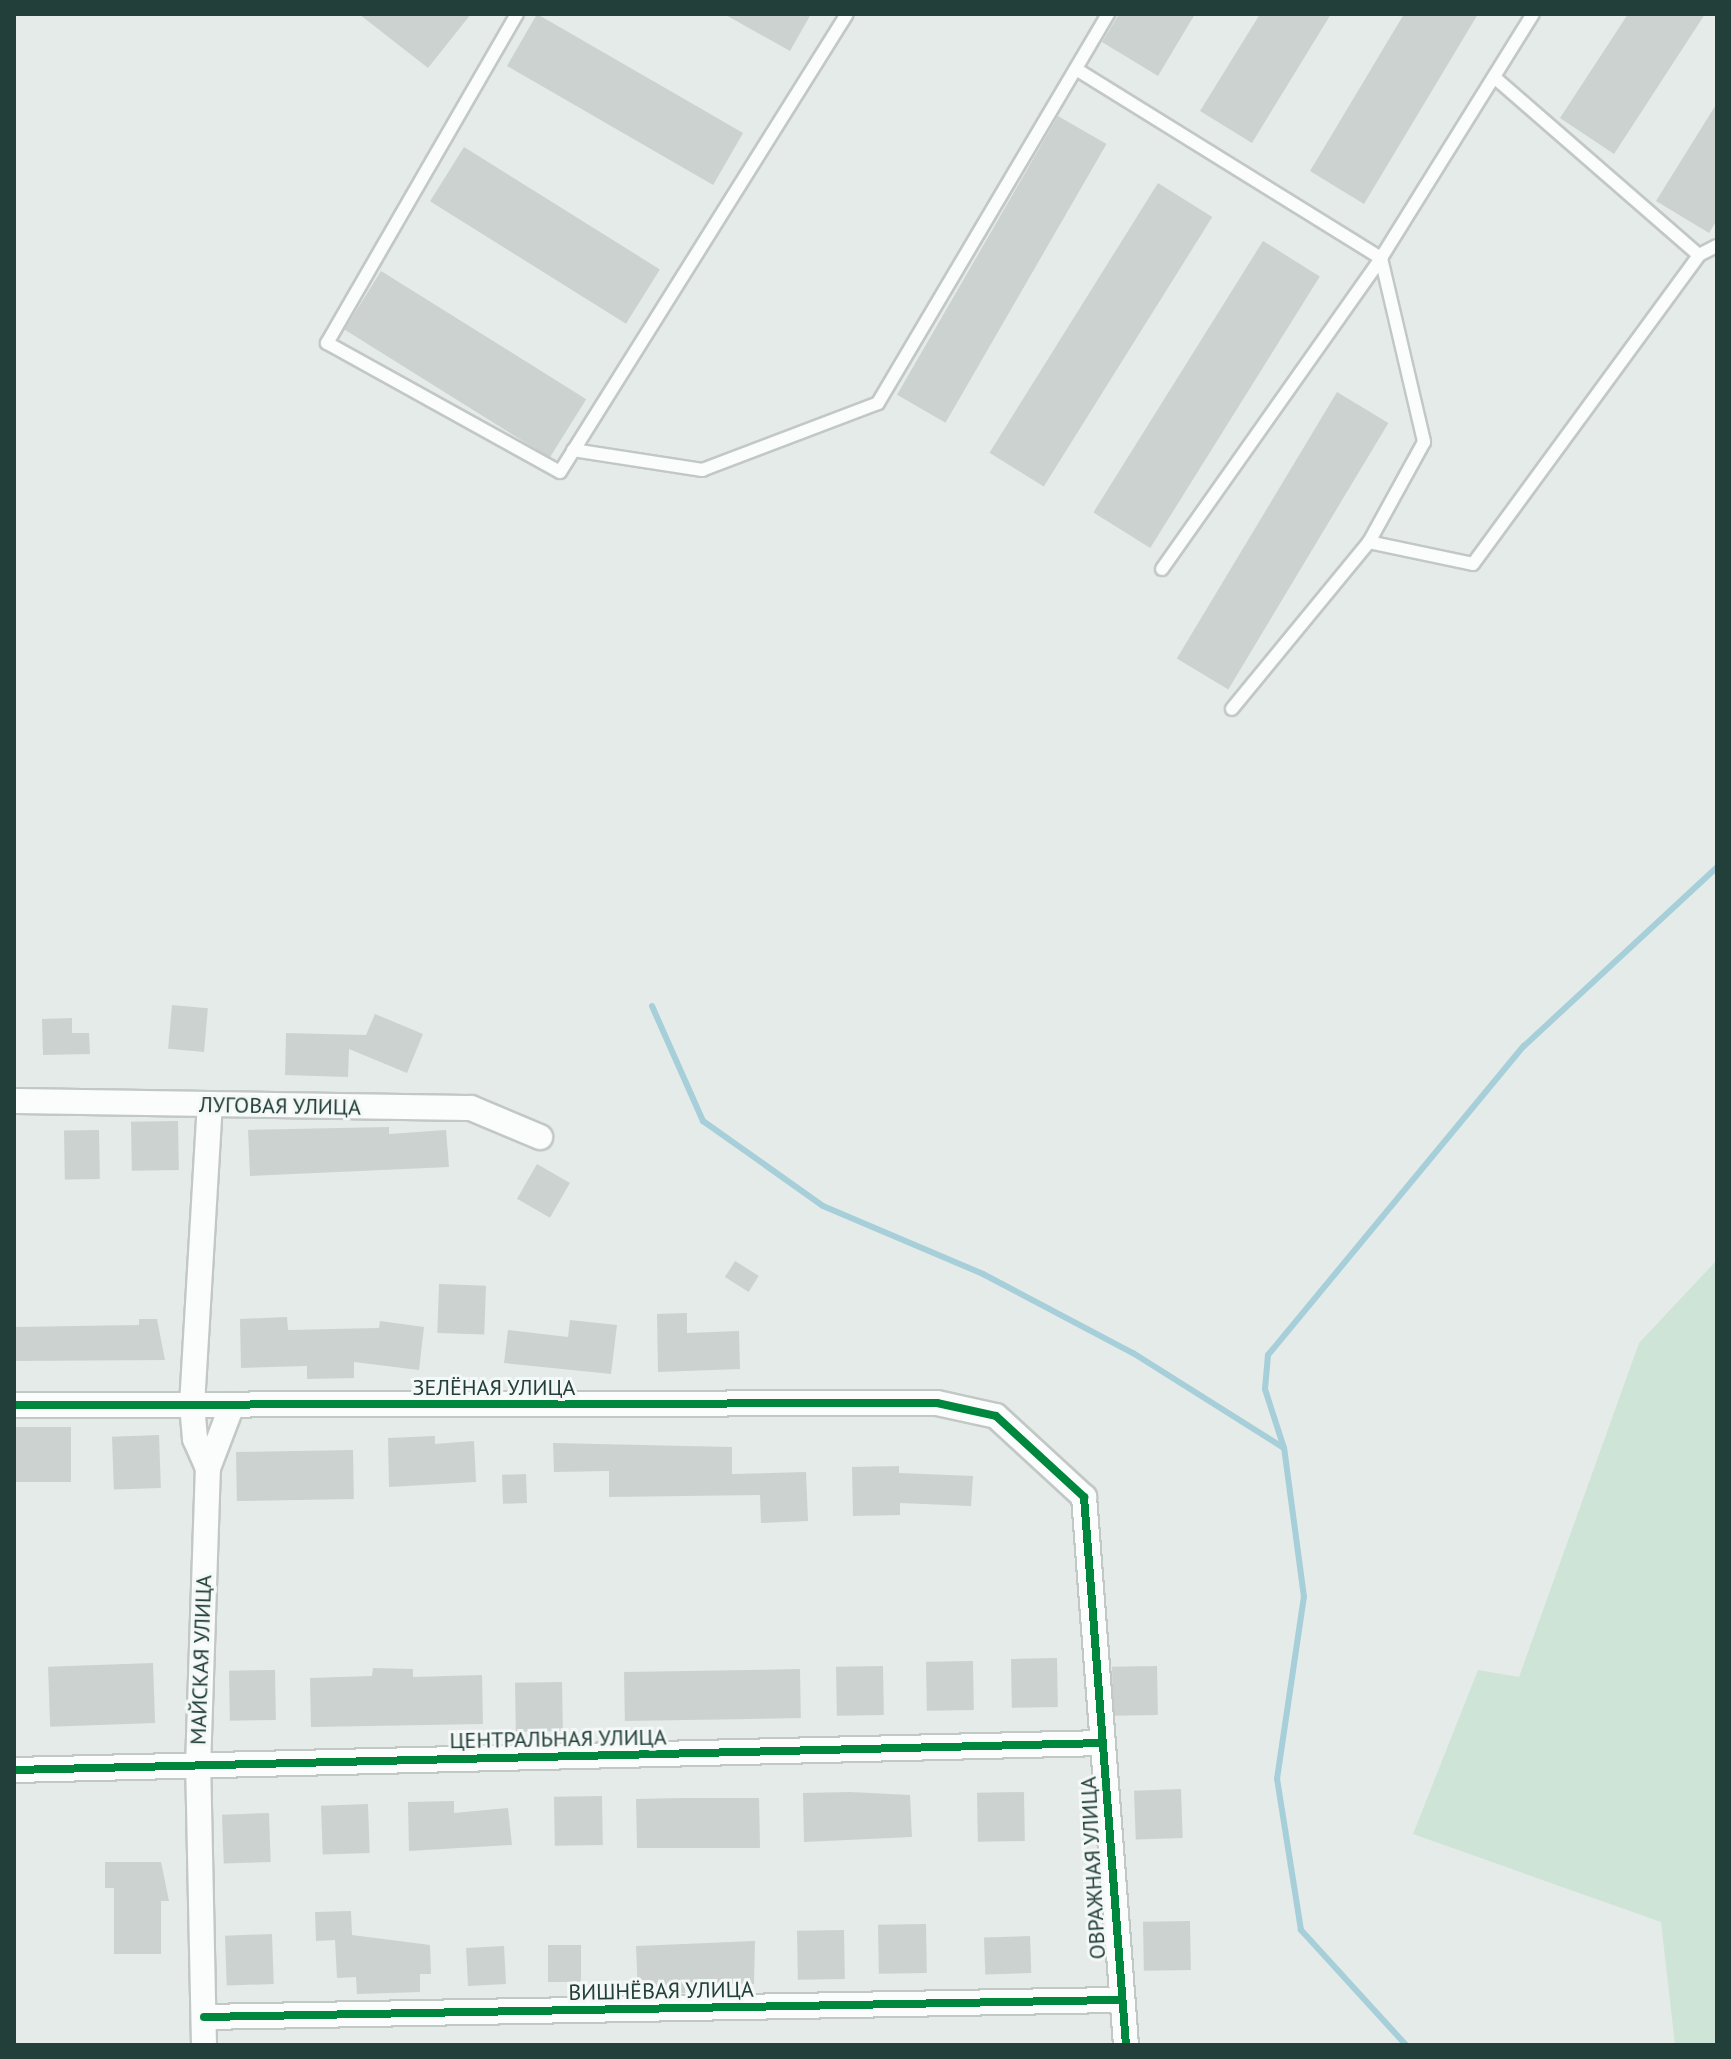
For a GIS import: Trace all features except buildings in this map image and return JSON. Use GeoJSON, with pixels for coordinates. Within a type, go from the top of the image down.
{"type":"FeatureCollection","features":[{"type":"Feature","properties":{"kind":"street","name":"ЛУГОВАЯ УЛИЦА"},"geometry":{"type":"LineString","coordinates":[[14,1101],[471,1108],[540,1137]]}},
{"type":"Feature","properties":{"kind":"street"},"geometry":{"type":"LineString","coordinates":[[208,1468],[195,1439],[192,1405],[210,1106]]}},
{"type":"Feature","properties":{"kind":"street","name":"ЗЕЛЁНАЯ УЛИЦА"},"geometry":{"type":"LineString","coordinates":[[14,1405],[937,1403],[996,1416],[1084,1497]]}},
{"type":"Feature","properties":{"kind":"street"},"geometry":{"type":"LineString","coordinates":[[208,1468],[232,1405]]}},
{"type":"Feature","properties":{"kind":"street","name":"МАЙСКАЯ УЛИЦА"},"geometry":{"type":"LineString","coordinates":[[204,2045],[198,1767],[208,1468]]}},
{"type":"Feature","properties":{"kind":"street","name":"ОВРАЖНАЯ УЛИЦА"},"geometry":{"type":"LineString","coordinates":[[1084,1497],[1118,2000],[1126,2045]]}},
{"type":"Feature","properties":{"kind":"street","name":"ЦЕНТРАЛЬНАЯ УЛИЦА"},"geometry":{"type":"LineString","coordinates":[[14,1770],[1103,1743]]}},
{"type":"Feature","properties":{"kind":"street","name":"ВИШНЁВАЯ УЛИЦА"},"geometry":{"type":"LineString","coordinates":[[204,2017],[1118,2000]]}},
{"type":"Feature","properties":{"kind":"lane"},"geometry":{"type":"LineString","coordinates":[[517,14],[327,343],[560,472],[847,14]]}},
{"type":"Feature","properties":{"kind":"lane"},"geometry":{"type":"LineString","coordinates":[[573,450],[702,470],[878,403],[1108,14]]}},
{"type":"Feature","properties":{"kind":"lane"},"geometry":{"type":"LineString","coordinates":[[1162,569],[1381,258],[1533,14]]}},
{"type":"Feature","properties":{"kind":"lane"},"geometry":{"type":"LineString","coordinates":[[1076,69],[1381,258],[1424,442],[1369,542],[1232,709]]}},
{"type":"Feature","properties":{"kind":"lane"},"geometry":{"type":"LineString","coordinates":[[1494,77],[1699,255]]}},
{"type":"Feature","properties":{"kind":"lane"},"geometry":{"type":"LineString","coordinates":[[1369,542],[1473,564],[1699,255],[1717,246]]}},
{"type":"Feature","properties":{"kind":"green space"},"geometry":{"type":"Polygon","coordinates":[[[1717,1260],[1717,2045],[1675,2045],[1661,1922],[1413,1834],[1478,1670],[1519,1677],[1639,1343],[1717,1260]]]}},
{"type":"Feature","properties":{"kind":"waterway"},"geometry":{"type":"LineString","coordinates":[[1406,2045],[1301,1930],[1277,1779],[1304,1597],[1284,1448],[1265,1389],[1268,1355],[1524,1046],[1717,867]]}},
{"type":"Feature","properties":{"kind":"waterway"},"geometry":{"type":"LineString","coordinates":[[652,1006],[703,1121],[823,1206],[983,1274],[1133,1353],[1284,1448]]}},
{"type":"Feature","properties":{"kind":"cycle path"},"geometry":{"type":"LineString","coordinates":[[14,1405],[937,1403],[996,1416],[1084,1497],[1126,2045]]}},
{"type":"Feature","properties":{"kind":"cycle path"},"geometry":{"type":"LineString","coordinates":[[14,1770],[1103,1743]]}},
{"type":"Feature","properties":{"kind":"cycle path"},"geometry":{"type":"LineString","coordinates":[[204,2017],[1118,2000]]}}]}
